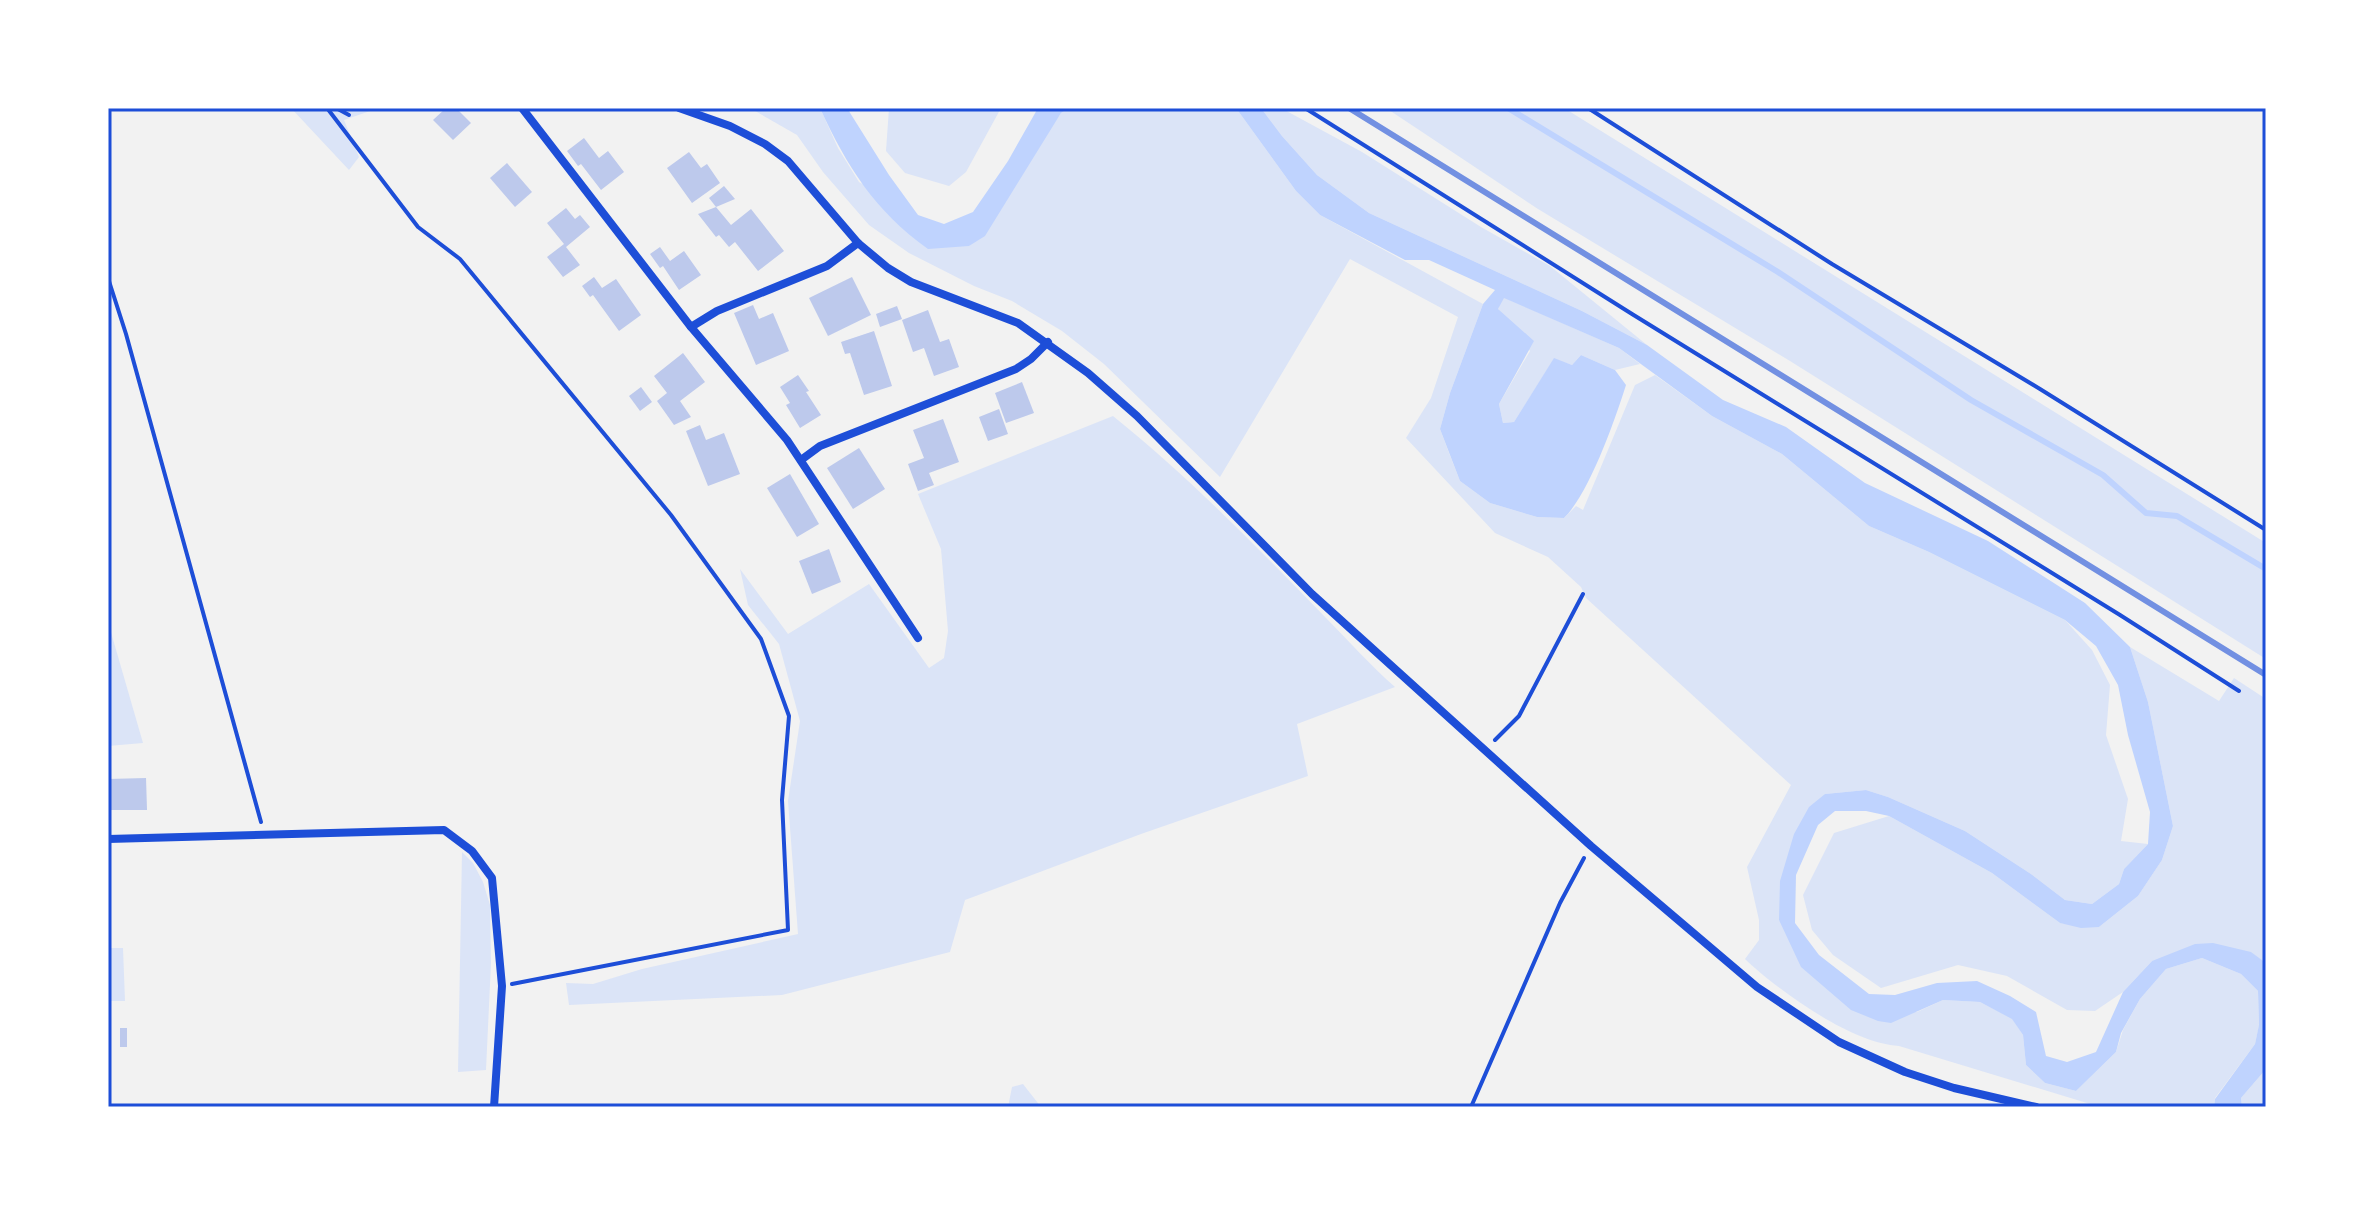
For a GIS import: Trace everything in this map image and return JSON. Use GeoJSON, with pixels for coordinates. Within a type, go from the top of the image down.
{"type":"FeatureCollection","features":[{"type":"Feature","properties":{"kind":"street"},"geometry":{"type":"LineString","coordinates":[[522,108],[691,327],[787,440],[918,638]]}},
{"type":"Feature","properties":{"kind":"street"},"geometry":{"type":"LineString","coordinates":[[679,108],[730,126],[765,144],[788,161],[858,243],[888,268],[911,282],[1018,323],[1088,373],[1137,416],[1312,594],[1591,846],[1757,987],[1839,1042],[1905,1072],[1954,1088],[2036,1107]]}},
{"type":"Feature","properties":{"kind":"street"},"geometry":{"type":"LineString","coordinates":[[691,327],[717,311],[827,266],[858,243]]}},
{"type":"Feature","properties":{"kind":"street"},"geometry":{"type":"LineString","coordinates":[[801,460],[820,446],[1016,369],[1048,342]]}},
{"type":"Feature","properties":{"kind":"street"},"geometry":{"type":"LineString","coordinates":[[108,839],[444,830],[472,851],[492,878],[502,986],[494,1107]]}},
{"type":"Feature","properties":{"kind":"path"},"geometry":{"type":"LineString","coordinates":[[327,108],[418,227],[460,259],[671,515],[761,639],[789,716],[782,800],[788,930],[502,986]]}},
{"type":"Feature","properties":{"kind":"path"},"geometry":{"type":"LineString","coordinates":[[336,108],[349,115]]}},
{"type":"Feature","properties":{"kind":"path"},"geometry":{"type":"LineString","coordinates":[[1305,108],[2239,691]]}},
{"type":"Feature","properties":{"kind":"path"},"geometry":{"type":"LineString","coordinates":[[1588,108],[1832,264],[2266,530]]}},
{"type":"Feature","properties":{"kind":"path"},"geometry":{"type":"LineString","coordinates":[[108,278],[265,836]]}},
{"type":"Feature","properties":{"kind":"path"},"geometry":{"type":"LineString","coordinates":[[1483,749],[1502,735],[1519,716],[1583,594]]}},
{"type":"Feature","properties":{"kind":"path"},"geometry":{"type":"LineString","coordinates":[[1471,1107],[1560,903],[1591,846]]}},
{"type":"Feature","properties":{"kind":"shaded area"},"geometry":{"type":"Polygon","coordinates":[[[291,108],[376,109],[344,120],[359,157],[349,170],[291,108]]]}},
{"type":"Feature","properties":{"kind":"shaded area"},"geometry":{"type":"Polygon","coordinates":[[[750,108],[820,108],[838,148],[859,182],[969,246],[1061,113],[1069,108],[1236,108],[1296,191],[1320,215],[1483,304],[1440,429],[1460,481],[1490,503],[1537,517],[1564,518],[1576,506],[1583,510],[1635,385],[1655,375],[1712,416],[1782,454],[1869,526],[1929,552],[2065,620],[2092,650],[2110,685],[2106,735],[2128,799],[2121,841],[2148,844],[2124,869],[2119,884],[2092,904],[2065,900],[1965,831],[1866,790],[1825,794],[1779,920],[1852,1010],[1917,1012],[1943,1000],[1980,1002],[2012,1018],[2023,1035],[2026,1065],[2045,1083],[2076,1091],[2116,1052],[2123,1030],[2140,999],[2166,969],[2202,958],[2241,974],[2258,991],[2259,1026],[2255,1044],[2215,1098],[2214,1107],[2100,1107],[1899,1046],[1880,1043],[1817,1014],[1745,959],[1759,940],[1759,920],[1747,867],[1791,785],[1586,598],[1581,587],[1548,557],[1495,533],[1406,438],[1431,398],[1458,317],[1350,259],[1220,477],[1104,364],[1062,331],[1012,301],[974,286],[909,253],[869,225],[823,172],[797,135],[750,108]]]}},
{"type":"Feature","properties":{"kind":"shaded area"},"geometry":{"type":"Polygon","coordinates":[[[889,108],[1001,108],[966,172],[949,186],[905,173],[886,151],[889,108]]]}},
{"type":"Feature","properties":{"kind":"shaded area"},"geometry":{"type":"Polygon","coordinates":[[[1261,108],[1281,108],[1362,152],[1481,227],[1550,266],[1647,345],[1582,311],[1369,213],[1317,175],[1261,108]]]}},
{"type":"Feature","properties":{"kind":"shaded area"},"geometry":{"type":"Polygon","coordinates":[[[1386,108],[1564,108],[2266,543],[2266,659],[1790,361],[1538,209],[1386,108]]]}},
{"type":"Feature","properties":{"kind":"shaded area"},"geometry":{"type":"Polygon","coordinates":[[[1503,297],[1619,348],[1640,364],[1615,370],[1581,355],[1572,365],[1554,359],[1514,422],[1503,423],[1499,404],[1530,351],[1498,309],[1503,297]]]}},
{"type":"Feature","properties":{"kind":"shaded area"},"geometry":{"type":"Polygon","coordinates":[[[1113,416],[1169,463],[1395,687],[1297,724],[1308,776],[965,900],[950,952],[782,995],[569,1005],[566,983],[593,984],[642,969],[798,934],[788,801],[800,721],[779,644],[748,605],[740,569],[788,634],[869,584],[929,668],[944,658],[948,631],[941,549],[918,494],[1113,416]]]}},
{"type":"Feature","properties":{"kind":"shaded area"},"geometry":{"type":"Polygon","coordinates":[[[108,622],[143,743],[108,746],[108,622]]]}},
{"type":"Feature","properties":{"kind":"shaded area"},"geometry":{"type":"Polygon","coordinates":[[[2130,647],[2219,701],[2234,678],[2266,699],[2266,963],[2250,952],[2152,961],[2123,992],[2095,1011],[2067,1010],[2007,976],[1958,965],[1881,988],[1833,955],[1812,930],[1803,895],[1834,833],[1889,816],[1992,873],[2060,923],[2099,927],[2138,896],[2162,860],[2173,826],[2148,702],[2130,647]]]}},
{"type":"Feature","properties":{"kind":"shaded area"},"geometry":{"type":"Polygon","coordinates":[[[462,852],[473,863],[490,905],[491,963],[486,1070],[458,1072],[462,852]]]}},
{"type":"Feature","properties":{"kind":"shaded area"},"geometry":{"type":"Polygon","coordinates":[[[108,948],[123,948],[125,1001],[108,1001],[108,948]]]}},
{"type":"Feature","properties":{"kind":"shaded area"},"geometry":{"type":"Polygon","coordinates":[[[2266,1069],[2266,1107],[2242,1107],[2241,1098],[2266,1069]]]}},
{"type":"Feature","properties":{"kind":"shaded area"},"geometry":{"type":"Polygon","coordinates":[[[1023,1084],[1041,1107],[1008,1107],[1012,1087],[1023,1084]]]}},
{"type":"Feature","properties":{"kind":"water"},"geometry":{"type":"Polygon","coordinates":[[[820,108],[847,108],[918,215],[944,224],[973,212],[1008,161],[1038,108],[1069,108],[1061,113],[985,236],[969,246],[928,249],[893,219],[864,186],[820,108]]]}},
{"type":"Feature","properties":{"kind":"water"},"geometry":{"type":"Polygon","coordinates":[[[1236,108],[1261,108],[1317,175],[1369,213],[1582,311],[1647,345],[1723,400],[1786,427],[1865,483],[1988,541],[2085,603],[2130,647],[2148,702],[2173,826],[2162,860],[2138,896],[2099,927],[2081,928],[2060,923],[1992,873],[1889,816],[1866,811],[1835,811],[1818,825],[1796,875],[1795,923],[1819,955],[1869,994],[1895,995],[1937,983],[1977,981],[2010,996],[2036,1012],[2046,1056],[2067,1062],[2096,1052],[2123,992],[2152,961],[2195,944],[2213,943],[2251,952],[2266,963],[2266,1069],[2241,1098],[2242,1107],[2214,1107],[2215,1099],[2255,1044],[2259,1025],[2258,991],[2241,974],[2202,958],[2166,969],[2140,999],[2121,1033],[2116,1052],[2076,1091],[2045,1083],[2026,1065],[2023,1035],[2012,1019],[1980,1002],[1943,1000],[1891,1023],[1851,1010],[1801,967],[1779,920],[1780,881],[1794,834],[1809,807],[1825,794],[1866,790],[1965,831],[2065,900],[2092,904],[2119,884],[2124,869],[2148,844],[2150,812],[2128,735],[2118,685],[2096,646],[2065,620],[1929,552],[1869,526],[1782,454],[1712,416],[1619,348],[1504,298],[1498,309],[1534,341],[1499,404],[1503,423],[1514,422],[1554,358],[1572,365],[1581,355],[1615,370],[1626,385],[1592,475],[1564,518],[1537,517],[1490,503],[1460,481],[1440,429],[1483,304],[1495,290],[1429,260],[1405,260],[1320,215],[1296,191],[1236,108]]]}},
{"type":"Feature","properties":{"kind":"building"},"geometry":{"type":"Polygon","coordinates":[[[446,108],[456,108],[471,123],[453,140],[433,120],[446,108]]]}},
{"type":"Feature","properties":{"kind":"building"},"geometry":{"type":"Polygon","coordinates":[[[584,138],[599,158],[608,151],[624,172],[601,190],[567,151],[584,138]]]}},
{"type":"Feature","properties":{"kind":"building"},"geometry":{"type":"Polygon","coordinates":[[[689,152],[701,168],[707,164],[720,183],[692,203],[667,168],[689,152]]]}},
{"type":"Feature","properties":{"kind":"building"},"geometry":{"type":"Polygon","coordinates":[[[507,163],[532,192],[515,207],[490,178],[507,163]]]}},
{"type":"Feature","properties":{"kind":"building"},"geometry":{"type":"Polygon","coordinates":[[[724,186],[735,199],[716,207],[709,198],[724,186]]]}},
{"type":"Feature","properties":{"kind":"building"},"geometry":{"type":"Polygon","coordinates":[[[716,207],[731,225],[751,209],[784,251],[758,271],[735,242],[729,247],[719,235],[716,237],[698,214],[716,207]]]}},
{"type":"Feature","properties":{"kind":"building"},"geometry":{"type":"Polygon","coordinates":[[[566,208],[575,219],[580,215],[590,227],[566,247],[580,265],[563,277],[547,257],[564,244],[547,223],[566,208]]]}},
{"type":"Feature","properties":{"kind":"building"},"geometry":{"type":"Polygon","coordinates":[[[660,247],[670,261],[684,251],[701,275],[679,290],[663,266],[660,268],[650,254],[660,247]]]}},
{"type":"Feature","properties":{"kind":"building"},"geometry":{"type":"Polygon","coordinates":[[[594,277],[602,288],[616,279],[641,315],[619,331],[593,295],[590,297],[582,286],[594,277]]]}},
{"type":"Feature","properties":{"kind":"building"},"geometry":{"type":"Polygon","coordinates":[[[852,277],[871,315],[828,336],[809,298],[852,277]]]}},
{"type":"Feature","properties":{"kind":"building"},"geometry":{"type":"Polygon","coordinates":[[[753,305],[759,319],[773,313],[789,351],[756,365],[734,313],[753,305]]]}},
{"type":"Feature","properties":{"kind":"building"},"geometry":{"type":"Polygon","coordinates":[[[897,306],[902,319],[880,327],[876,314],[897,306]]]}},
{"type":"Feature","properties":{"kind":"building"},"geometry":{"type":"Polygon","coordinates":[[[928,310],[940,342],[949,339],[959,367],[934,376],[924,348],[913,352],[902,320],[928,310]]]}},
{"type":"Feature","properties":{"kind":"building"},"geometry":{"type":"Polygon","coordinates":[[[874,331],[892,386],[864,395],[850,353],[845,354],[841,342],[874,331]]]}},
{"type":"Feature","properties":{"kind":"building"},"geometry":{"type":"Polygon","coordinates":[[[683,353],[705,382],[680,401],[691,417],[674,425],[657,401],[667,393],[654,376],[683,353]]]}},
{"type":"Feature","properties":{"kind":"building"},"geometry":{"type":"Polygon","coordinates":[[[798,375],[821,415],[800,428],[786,405],[790,403],[780,387],[798,375]]]}},
{"type":"Feature","properties":{"kind":"building"},"geometry":{"type":"Polygon","coordinates":[[[1022,382],[1034,413],[1006,423],[995,393],[1022,382]]]}},
{"type":"Feature","properties":{"kind":"building"},"geometry":{"type":"Polygon","coordinates":[[[641,387],[652,402],[640,411],[629,396],[641,387]]]}},
{"type":"Feature","properties":{"kind":"building"},"geometry":{"type":"Polygon","coordinates":[[[999,409],[1008,434],[988,441],[979,417],[999,409]]]}},
{"type":"Feature","properties":{"kind":"building"},"geometry":{"type":"Polygon","coordinates":[[[943,419],[959,462],[929,473],[934,485],[918,491],[908,464],[924,458],[913,430],[943,419]]]}},
{"type":"Feature","properties":{"kind":"building"},"geometry":{"type":"Polygon","coordinates":[[[700,425],[706,440],[724,433],[740,474],[708,486],[686,431],[700,425]]]}},
{"type":"Feature","properties":{"kind":"building"},"geometry":{"type":"Polygon","coordinates":[[[859,448],[885,489],[853,509],[827,468],[859,448]]]}},
{"type":"Feature","properties":{"kind":"building"},"geometry":{"type":"Polygon","coordinates":[[[790,474],[819,524],[797,537],[767,488],[790,474]]]}},
{"type":"Feature","properties":{"kind":"building"},"geometry":{"type":"Polygon","coordinates":[[[829,549],[841,582],[812,594],[799,561],[829,549]]]}},
{"type":"Feature","properties":{"kind":"building"},"geometry":{"type":"Polygon","coordinates":[[[146,778],[147,810],[108,810],[108,779],[146,778]]]}},
{"type":"Feature","properties":{"kind":"building"},"geometry":{"type":"Polygon","coordinates":[[[120,1028],[127,1028],[127,1047],[120,1047],[120,1028]]]}},
{"type":"Feature","properties":{"kind":"waterway"},"geometry":{"type":"LineString","coordinates":[[1508,108],[1778,272],[1971,400],[2103,475],[2146,513],[2177,516],[2266,569]]}},
{"type":"Feature","properties":{"kind":"railway"},"geometry":{"type":"LineString","coordinates":[[1349,108],[2266,675]]}}]}
